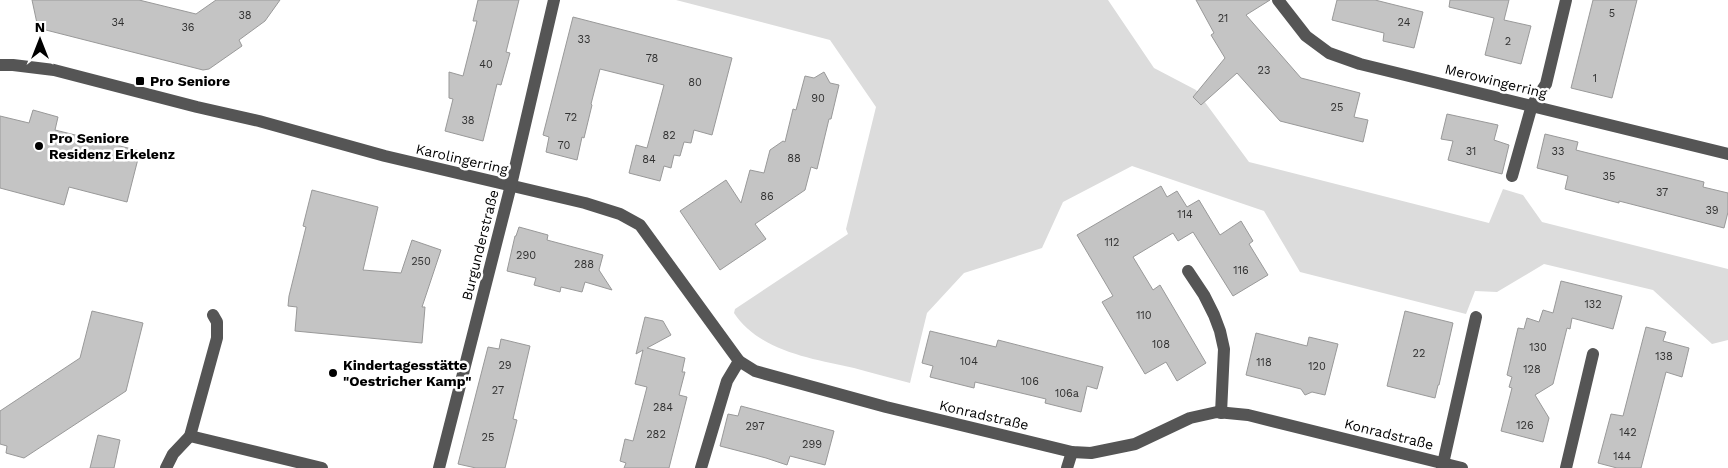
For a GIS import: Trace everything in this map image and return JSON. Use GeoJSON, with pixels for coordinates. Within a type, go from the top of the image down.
{"type":"FeatureCollection","features":[{"type":"Feature","properties":{"kind":"street","name":"Burgunderstraße"},"geometry":{"type":"LineString","coordinates":[[439,468],[511,185],[554,0]]}},
{"type":"Feature","properties":{"kind":"street","name":"Merowingerring"},"geometry":{"type":"LineString","coordinates":[[1278,0],[1306,36],[1329,53],[1360,64],[1728,154]]}},
{"type":"Feature","properties":{"kind":"street"},"geometry":{"type":"LineString","coordinates":[[1512,176],[1532,106],[1546,84],[1566,0]]}},
{"type":"Feature","properties":{"kind":"street","name":"Karolingerring"},"geometry":{"type":"LineString","coordinates":[[0,65],[54,70],[259,121],[385,156],[585,203],[620,214],[640,225],[740,361]]}},
{"type":"Feature","properties":{"kind":"street"},"geometry":{"type":"LineString","coordinates":[[1188,271],[1204,295],[1217,323],[1222,340],[1224,349],[1221,413]]}},
{"type":"Feature","properties":{"kind":"street"},"geometry":{"type":"LineString","coordinates":[[166,468],[173,454],[190,436],[217,338],[217,322],[214,315]]}},
{"type":"Feature","properties":{"kind":"street"},"geometry":{"type":"LineString","coordinates":[[1443,466],[1476,317]]}},
{"type":"Feature","properties":{"kind":"street"},"geometry":{"type":"LineString","coordinates":[[1566,468],[1594,354]]}},
{"type":"Feature","properties":{"kind":"street"},"geometry":{"type":"LineString","coordinates":[[700,468],[727,381],[740,361]]}},
{"type":"Feature","properties":{"kind":"street","name":"Konradstraße"},"geometry":{"type":"LineString","coordinates":[[740,361],[755,371],[886,407],[1072,452],[1091,453],[1135,444],[1190,418],[1221,413],[1248,415],[1443,466],[1462,468]]}},
{"type":"Feature","properties":{"kind":"street"},"geometry":{"type":"LineString","coordinates":[[190,436],[322,468]]}},
{"type":"Feature","properties":{"kind":"street"},"geometry":{"type":"LineString","coordinates":[[1067,468],[1072,452]]}},
{"type":"Feature","properties":{"kind":"shaded area"},"geometry":{"type":"Polygon","coordinates":[[[676,0],[1108,0],[1154,68],[1196,90],[1249,162],[1489,223],[1503,189],[1523,195],[1542,222],[1728,269],[1728,340],[1712,344],[1653,290],[1544,264],[1497,292],[1475,291],[1466,314],[1300,272],[1264,211],[1132,166],[1063,202],[1042,248],[964,273],[927,313],[910,383],[804,357],[772,345],[757,336],[734,313],[735,309],[848,234],[846,229],[876,107],[830,40],[676,0]]]}},
{"type":"Feature","properties":{"kind":"building"},"geometry":{"type":"Polygon","coordinates":[[[32,0],[139,0],[196,14],[216,0],[280,0],[265,21],[239,40],[242,46],[209,69],[203,70],[38,28],[32,0]]]}},
{"type":"Feature","properties":{"kind":"building"},"geometry":{"type":"Polygon","coordinates":[[[478,0],[519,0],[506,52],[510,53],[501,85],[497,84],[483,141],[445,131],[453,99],[449,98],[449,72],[463,76],[477,21],[473,21],[478,0]]]}},
{"type":"Feature","properties":{"kind":"building"},"geometry":{"type":"Polygon","coordinates":[[[1196,0],[1270,0],[1246,15],[1301,78],[1360,93],[1354,117],[1368,120],[1363,142],[1280,121],[1237,73],[1201,105],[1193,97],[1225,58],[1211,35],[1214,33],[1196,0]]]}},
{"type":"Feature","properties":{"kind":"building"},"geometry":{"type":"Polygon","coordinates":[[[1337,0],[1375,0],[1423,12],[1414,48],[1383,41],[1384,33],[1332,20],[1337,0]]]}},
{"type":"Feature","properties":{"kind":"building"},"geometry":{"type":"Polygon","coordinates":[[[1450,0],[1509,0],[1504,20],[1531,26],[1521,64],[1485,55],[1494,18],[1449,7],[1450,0]]]}},
{"type":"Feature","properties":{"kind":"building"},"geometry":{"type":"Polygon","coordinates":[[[1593,0],[1637,0],[1612,98],[1571,88],[1593,0]]]}},
{"type":"Feature","properties":{"kind":"building"},"geometry":{"type":"Polygon","coordinates":[[[573,17],[732,58],[712,135],[694,130],[691,143],[684,142],[680,156],[674,155],[671,168],[664,166],[660,181],[629,173],[636,145],[647,148],[664,85],[600,69],[577,160],[546,152],[549,137],[543,135],[573,17]]]}},
{"type":"Feature","properties":{"kind":"building"},"geometry":{"type":"Polygon","coordinates":[[[824,72],[830,83],[839,85],[817,169],[811,167],[805,190],[755,224],[766,239],[720,270],[680,211],[726,180],[741,203],[750,170],[764,173],[770,150],[783,141],[785,142],[793,109],[796,110],[805,76],[814,78],[824,72]]]}},
{"type":"Feature","properties":{"kind":"building"},"geometry":{"type":"Polygon","coordinates":[[[33,110],[58,117],[55,130],[140,151],[127,202],[69,187],[64,205],[0,188],[0,116],[29,123],[33,110]]]}},
{"type":"Feature","properties":{"kind":"building"},"geometry":{"type":"Polygon","coordinates":[[[1447,114],[1498,125],[1494,140],[1509,145],[1502,174],[1448,160],[1453,141],[1441,139],[1447,114]]]}},
{"type":"Feature","properties":{"kind":"building"},"geometry":{"type":"Polygon","coordinates":[[[1545,134],[1578,142],[1576,150],[1704,182],[1703,187],[1728,193],[1728,212],[1724,228],[1565,189],[1568,176],[1537,168],[1545,134]]]}},
{"type":"Feature","properties":{"kind":"building"},"geometry":{"type":"Polygon","coordinates":[[[1161,186],[1167,197],[1177,191],[1187,207],[1199,200],[1220,235],[1241,221],[1253,241],[1249,244],[1268,275],[1233,296],[1193,232],[1178,241],[1173,233],[1133,257],[1153,290],[1160,285],[1206,363],[1177,381],[1166,362],[1145,374],[1102,302],[1113,296],[1077,235],[1161,186]]]}},
{"type":"Feature","properties":{"kind":"building"},"geometry":{"type":"Polygon","coordinates":[[[312,190],[378,207],[363,270],[401,273],[412,240],[441,250],[422,307],[425,307],[422,343],[295,331],[297,307],[288,306],[289,296],[306,227],[303,226],[312,190]]]}},
{"type":"Feature","properties":{"kind":"building"},"geometry":{"type":"Polygon","coordinates":[[[519,227],[548,235],[547,240],[603,255],[599,270],[612,290],[585,282],[582,292],[561,287],[560,292],[534,285],[536,278],[507,271],[519,227]]]}},
{"type":"Feature","properties":{"kind":"building"},"geometry":{"type":"Polygon","coordinates":[[[1561,281],[1622,296],[1613,329],[1572,318],[1570,329],[1567,328],[1553,384],[1535,395],[1549,418],[1543,442],[1501,431],[1512,388],[1509,387],[1512,377],[1507,375],[1518,328],[1524,329],[1527,318],[1539,322],[1543,310],[1553,313],[1561,281]]]}},
{"type":"Feature","properties":{"kind":"building"},"geometry":{"type":"Polygon","coordinates":[[[92,311],[143,323],[126,391],[24,458],[6,453],[7,446],[0,444],[0,411],[80,358],[92,311]]]}},
{"type":"Feature","properties":{"kind":"building"},"geometry":{"type":"Polygon","coordinates":[[[1405,311],[1453,323],[1435,398],[1387,386],[1405,311]]]}},
{"type":"Feature","properties":{"kind":"building"},"geometry":{"type":"Polygon","coordinates":[[[645,317],[663,321],[671,335],[647,348],[685,358],[682,372],[685,372],[679,395],[687,397],[669,468],[624,468],[626,463],[620,461],[625,439],[633,441],[647,387],[635,384],[643,350],[636,354],[645,317]]]}},
{"type":"Feature","properties":{"kind":"building"},"geometry":{"type":"Polygon","coordinates":[[[1646,327],[1666,332],[1663,341],[1689,348],[1682,377],[1666,372],[1641,468],[1617,468],[1598,463],[1611,414],[1623,416],[1646,327]]]}},
{"type":"Feature","properties":{"kind":"building"},"geometry":{"type":"Polygon","coordinates":[[[930,331],[996,347],[998,340],[1103,367],[1097,389],[1087,386],[1081,412],[1045,403],[1046,399],[975,382],[974,388],[930,377],[933,366],[922,363],[930,331]]]}},
{"type":"Feature","properties":{"kind":"building"},"geometry":{"type":"Polygon","coordinates":[[[1256,333],[1307,346],[1309,337],[1338,344],[1325,395],[1312,392],[1305,395],[1301,389],[1246,375],[1256,333]]]}},
{"type":"Feature","properties":{"kind":"building"},"geometry":{"type":"Polygon","coordinates":[[[501,339],[530,346],[513,419],[517,420],[505,468],[476,468],[458,464],[488,347],[499,349],[501,339]]]}},
{"type":"Feature","properties":{"kind":"building"},"geometry":{"type":"Polygon","coordinates":[[[741,406],[834,431],[825,465],[790,456],[787,465],[720,446],[728,414],[738,416],[741,406]]]}},
{"type":"Feature","properties":{"kind":"building"},"geometry":{"type":"Polygon","coordinates":[[[98,435],[120,440],[114,468],[90,468],[98,435]]]}},
{"type":"Feature","properties":{"kind":"place","name":"Pro Seniore"},"geometry":{"type":"Point","coordinates":[140,81]}},
{"type":"Feature","properties":{"kind":"place","name":"Pro Seniore Residenz Erkelenz"},"geometry":{"type":"Point","coordinates":[39,146]}},
{"type":"Feature","properties":{"kind":"place","name":"Kindertagesstätte \"Oestricher Kamp\""},"geometry":{"type":"Point","coordinates":[333,373]}}]}
